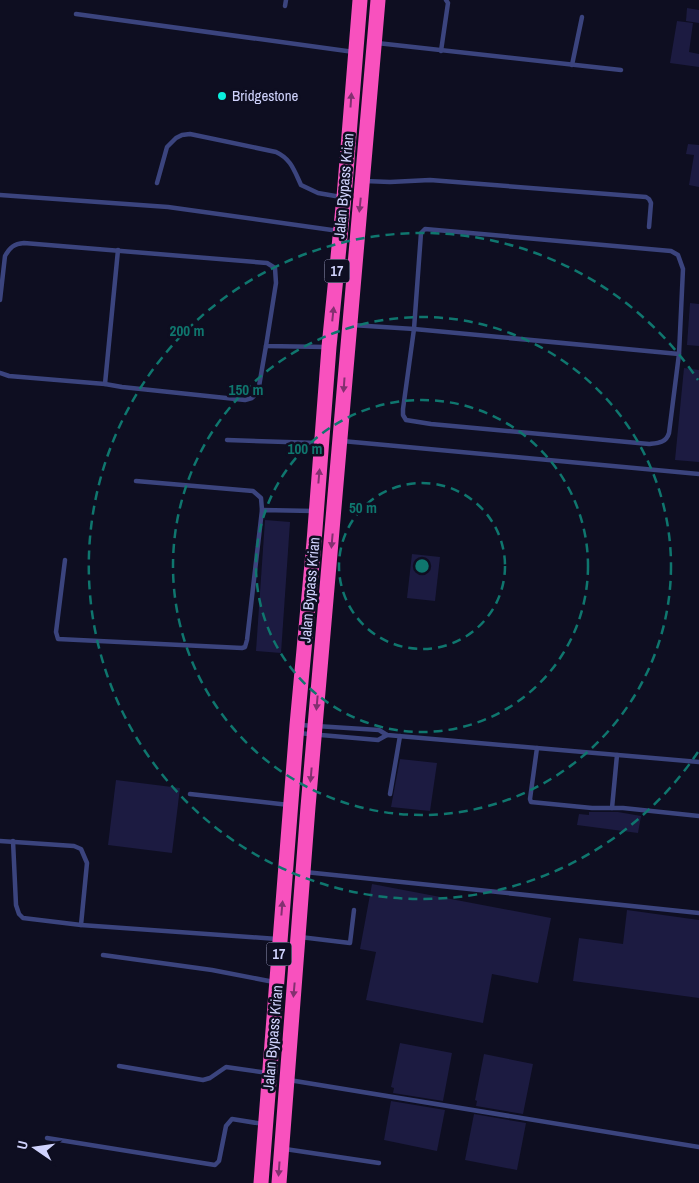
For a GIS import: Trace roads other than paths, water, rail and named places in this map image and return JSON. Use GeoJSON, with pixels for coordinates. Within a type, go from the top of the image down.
{"type":"FeatureCollection","features":[{"type":"Feature","properties":{"kind":"highway","name":"Jalan Bypass Krian"},"geometry":{"type":"LineString","coordinates":[[261,1183],[296,729],[360,0]]}},
{"type":"Feature","properties":{"kind":"highway","name":"Jalan Bypass Krian"},"geometry":{"type":"LineString","coordinates":[[279,1183],[348,325],[363,181],[378,0]]}},
{"type":"Feature","properties":{"kind":"lane"},"geometry":{"type":"LineString","coordinates":[[441,51],[448,3],[446,0]]}},
{"type":"Feature","properties":{"kind":"lane"},"geometry":{"type":"LineString","coordinates":[[76,14],[355,52]]}},
{"type":"Feature","properties":{"kind":"lane"},"geometry":{"type":"LineString","coordinates":[[572,65],[582,18]]}},
{"type":"Feature","properties":{"kind":"lane"},"geometry":{"type":"LineString","coordinates":[[374,43],[621,70]]}},
{"type":"Feature","properties":{"kind":"lane"},"geometry":{"type":"LineString","coordinates":[[157,183],[167,147],[176,138],[190,134],[276,152],[286,157],[292,165],[300,185],[318,194],[344,197]]}},
{"type":"Feature","properties":{"kind":"lane"},"geometry":{"type":"LineString","coordinates":[[363,181],[430,180],[646,198],[651,203],[650,226]]}},
{"type":"Feature","properties":{"kind":"lane"},"geometry":{"type":"LineString","coordinates":[[0,195],[168,207],[341,231]]}},
{"type":"Feature","properties":{"kind":"lane"},"geometry":{"type":"LineString","coordinates":[[425,229],[671,251],[678,254],[684,269],[679,354],[669,433],[666,439],[659,443],[649,444],[408,421],[403,415],[414,329],[420,233],[425,229]]}},
{"type":"Feature","properties":{"kind":"lane"},"geometry":{"type":"LineString","coordinates":[[0,300],[5,256],[8,250],[17,243],[267,263],[275,268],[276,283],[258,392],[252,398],[245,400],[122,388],[105,384],[9,376],[0,373]]}},
{"type":"Feature","properties":{"kind":"lane"},"geometry":{"type":"LineString","coordinates":[[105,384],[118,250]]}},
{"type":"Feature","properties":{"kind":"lane"},"geometry":{"type":"LineString","coordinates":[[348,325],[414,329],[679,354]]}},
{"type":"Feature","properties":{"kind":"lane"},"geometry":{"type":"LineString","coordinates":[[266,346],[329,347]]}},
{"type":"Feature","properties":{"kind":"lane"},"geometry":{"type":"LineString","coordinates":[[227,440],[322,443]]}},
{"type":"Feature","properties":{"kind":"lane"},"geometry":{"type":"LineString","coordinates":[[340,441],[699,474]]}},
{"type":"Feature","properties":{"kind":"lane"},"geometry":{"type":"LineString","coordinates":[[65,560],[56,632],[58,640],[245,647],[262,510],[261,498],[253,491],[136,481]]}},
{"type":"Feature","properties":{"kind":"lane"},"geometry":{"type":"LineString","coordinates":[[262,510],[316,511]]}},
{"type":"Feature","properties":{"kind":"lane"},"geometry":{"type":"LineString","coordinates":[[296,729],[378,740],[387,735]]}},
{"type":"Feature","properties":{"kind":"lane"},"geometry":{"type":"LineString","coordinates":[[296,729],[315,731],[379,730],[387,735],[699,762]]}},
{"type":"Feature","properties":{"kind":"lane"},"geometry":{"type":"LineString","coordinates":[[390,794],[400,736]]}},
{"type":"Feature","properties":{"kind":"lane"},"geometry":{"type":"LineString","coordinates":[[537,748],[531,802],[622,808],[699,816]]}},
{"type":"Feature","properties":{"kind":"lane"},"geometry":{"type":"LineString","coordinates":[[612,808],[617,755]]}},
{"type":"Feature","properties":{"kind":"lane"},"geometry":{"type":"LineString","coordinates":[[190,794],[291,805]]}},
{"type":"Feature","properties":{"kind":"lane"},"geometry":{"type":"LineString","coordinates":[[2,841],[74,846],[81,849],[87,863],[81,925]]}},
{"type":"Feature","properties":{"kind":"lane"},"geometry":{"type":"LineString","coordinates":[[13,842],[16,905],[19,914],[24,918],[81,925],[280,940]]}},
{"type":"Feature","properties":{"kind":"lane"},"geometry":{"type":"LineString","coordinates":[[304,872],[699,913]]}},
{"type":"Feature","properties":{"kind":"lane"},"geometry":{"type":"LineString","coordinates":[[299,937],[350,942],[354,910]]}},
{"type":"Feature","properties":{"kind":"lane"},"geometry":{"type":"LineString","coordinates":[[103,955],[212,970],[276,982]]}},
{"type":"Feature","properties":{"kind":"lane"},"geometry":{"type":"LineString","coordinates":[[119,1066],[203,1080],[210,1078],[226,1067],[269,1073]]}},
{"type":"Feature","properties":{"kind":"lane"},"geometry":{"type":"LineString","coordinates":[[287,1079],[699,1147]]}},
{"type":"Feature","properties":{"kind":"lane"},"geometry":{"type":"LineString","coordinates":[[47,1138],[216,1165],[219,1161],[228,1121],[232,1119],[266,1124]]}},
{"type":"Feature","properties":{"kind":"lane"},"geometry":{"type":"LineString","coordinates":[[281,1148],[379,1163]]}},
{"type":"Feature","properties":{"kind":"place","name":"Bridgestone"},"geometry":{"type":"Point","coordinates":[222,96]}}]}
